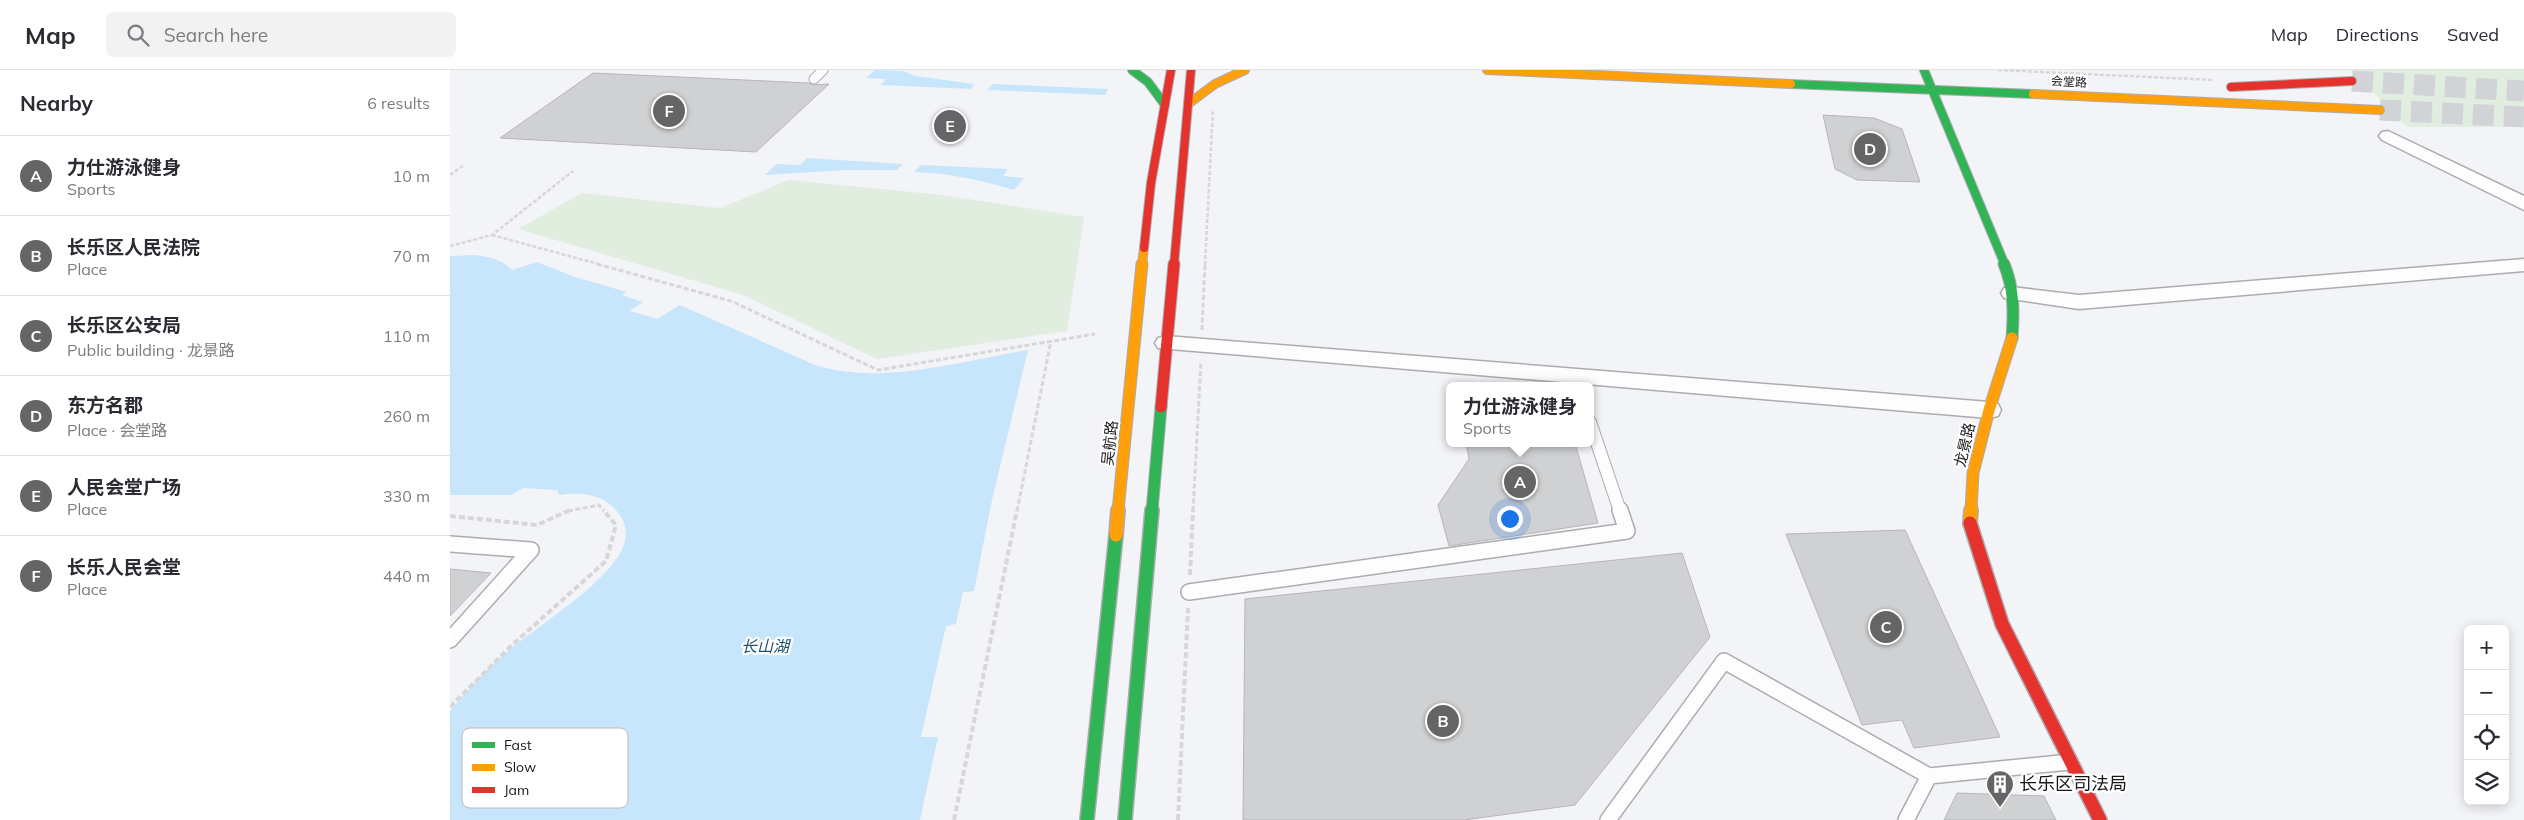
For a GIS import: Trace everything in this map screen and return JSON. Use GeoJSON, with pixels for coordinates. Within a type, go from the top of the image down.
{"type":"FeatureCollection","features":[{"type":"Feature","properties":{"kind":"main road"},"geometry":{"type":"LineString","coordinates":[[1132,70],[1148,82],[1165,105]]}},
{"type":"Feature","properties":{"kind":"main road","name":"吴航路"},"geometry":{"type":"LineString","coordinates":[[1087,820],[1151,183],[1171,70]]}},
{"type":"Feature","properties":{"kind":"main road"},"geometry":{"type":"LineString","coordinates":[[1125,820],[1191,70]]}},
{"type":"Feature","properties":{"kind":"main road"},"geometry":{"type":"LineString","coordinates":[[1188,104],[1215,84],[1245,70]]}},
{"type":"Feature","properties":{"kind":"main road","name":"会堂路"},"geometry":{"type":"LineString","coordinates":[[1487,70],[2380,110]]}},
{"type":"Feature","properties":{"kind":"main road","name":"会堂路"},"geometry":{"type":"LineString","coordinates":[[1910,76],[2045,82]]}},
{"type":"Feature","properties":{"kind":"main road","name":"龙景路"},"geometry":{"type":"LineString","coordinates":[[1934,76],[1932,90],[2010,278],[2012,293],[2013,336],[1989,410],[1973,472],[1970,525],[2002,624],[2100,820]]}},
{"type":"Feature","properties":{"kind":"main road"},"geometry":{"type":"LineString","coordinates":[[2223,83],[2352,81]]}},
{"type":"Feature","properties":{"kind":"street"},"geometry":{"type":"LineString","coordinates":[[2388,136],[2524,204]]}},
{"type":"Feature","properties":{"kind":"street"},"geometry":{"type":"LineString","coordinates":[[2012,293],[2079,302],[2524,265]]}},
{"type":"Feature","properties":{"kind":"street"},"geometry":{"type":"LineString","coordinates":[[1166,343],[1590,382]]}},
{"type":"Feature","properties":{"kind":"street"},"geometry":{"type":"LineString","coordinates":[[1594,382],[1989,410]]}},
{"type":"Feature","properties":{"kind":"lane"},"geometry":{"type":"LineString","coordinates":[[814,79],[823,70]]}},
{"type":"Feature","properties":{"kind":"lane"},"geometry":{"type":"LineString","coordinates":[[1189,592],[1626,532],[1594,434]]}},
{"type":"Feature","properties":{"kind":"lane"},"geometry":{"type":"LineString","coordinates":[[450,544],[531,550],[450,640]]}},
{"type":"Feature","properties":{"kind":"lane"},"geometry":{"type":"LineString","coordinates":[[1608,820],[1724,661],[1929,776],[2070,762]]}},
{"type":"Feature","properties":{"kind":"lane"},"geometry":{"type":"LineString","coordinates":[[1906,820],[1929,776]]}},
{"type":"Feature","properties":{"kind":"path"},"geometry":{"type":"LineString","coordinates":[[1998,70],[2223,83]]}},
{"type":"Feature","properties":{"kind":"path"},"geometry":{"type":"LineString","coordinates":[[1178,820],[1213,104]]}},
{"type":"Feature","properties":{"kind":"path"},"geometry":{"type":"LineString","coordinates":[[450,175],[464,165]]}},
{"type":"Feature","properties":{"kind":"path"},"geometry":{"type":"LineString","coordinates":[[450,246],[492,236],[573,171]]}},
{"type":"Feature","properties":{"kind":"path"},"geometry":{"type":"LineString","coordinates":[[492,236],[731,301],[878,370],[1095,334]]}},
{"type":"Feature","properties":{"kind":"path"},"geometry":{"type":"LineString","coordinates":[[954,820],[1051,341]]}},
{"type":"Feature","properties":{"kind":"path"},"geometry":{"type":"LineString","coordinates":[[450,516],[537,525],[572,508],[599,505],[616,525],[606,561],[510,647],[450,707]]}},
{"type":"Feature","properties":{"kind":"green space"},"geometry":{"type":"Polygon","coordinates":[[[2352,70],[2524,70],[2524,127],[2407,127],[2352,70]]]}},
{"type":"Feature","properties":{"kind":"green space"},"geometry":{"type":"Polygon","coordinates":[[[789,180],[942,195],[1084,217],[1067,331],[877,359],[743,295],[518,229],[582,193],[720,208],[789,180]]]}},
{"type":"Feature","properties":{"kind":"water"},"geometry":{"type":"Polygon","coordinates":[[[875,70],[903,71],[916,76],[974,84],[971,89],[881,85],[886,79],[866,78],[875,70]]]}},
{"type":"Feature","properties":{"kind":"water"},"geometry":{"type":"Polygon","coordinates":[[[993,84],[1108,89],[1105,95],[987,90],[993,84]]]}},
{"type":"Feature","properties":{"kind":"water"},"geometry":{"type":"Polygon","coordinates":[[[807,158],[903,164],[897,170],[847,170],[765,175],[777,164],[800,165],[807,158]]]}},
{"type":"Feature","properties":{"kind":"water"},"geometry":{"type":"Polygon","coordinates":[[[921,165],[1008,169],[1003,176],[1024,178],[1014,190],[965,178],[914,172],[921,165]]]}},
{"type":"Feature","properties":{"kind":"water","name":"长山湖"},"geometry":{"type":"Polygon","coordinates":[[[475,255],[495,259],[504,263],[512,270],[537,262],[575,277],[627,292],[622,295],[643,302],[630,311],[657,319],[680,305],[815,365],[840,371],[867,373],[921,370],[1028,350],[992,500],[974,591],[963,592],[956,624],[946,626],[921,737],[938,737],[920,820],[450,820],[450,711],[500,658],[572,603],[603,574],[623,547],[626,531],[624,522],[609,504],[589,495],[559,495],[557,490],[523,488],[511,495],[450,495],[450,256],[475,255]]]}},
{"type":"Feature","properties":{"kind":"building"},"geometry":{"type":"Polygon","coordinates":[[[593,73],[809,83],[813,85],[829,84],[756,152],[500,138],[593,73]]]}},
{"type":"Feature","properties":{"kind":"building"},"geometry":{"type":"Polygon","coordinates":[[[1823,115],[1874,118],[1902,129],[1920,182],[1857,180],[1835,169],[1823,115]]]}},
{"type":"Feature","properties":{"kind":"building"},"geometry":{"type":"Polygon","coordinates":[[[1467,447],[1576,447],[1598,523],[1449,546],[1438,505],[1469,459],[1467,447]]]}},
{"type":"Feature","properties":{"kind":"building"},"geometry":{"type":"Polygon","coordinates":[[[1905,530],[2000,737],[1914,748],[1902,720],[1862,725],[1786,534],[1905,530]]]}},
{"type":"Feature","properties":{"kind":"building"},"geometry":{"type":"Polygon","coordinates":[[[1682,553],[1710,637],[1575,805],[1464,820],[1243,820],[1245,599],[1682,553]]]}},
{"type":"Feature","properties":{"kind":"building"},"geometry":{"type":"Polygon","coordinates":[[[450,569],[491,573],[450,616],[450,569]]]}},
{"type":"Feature","properties":{"kind":"building","name":"长乐区司法局"},"geometry":{"type":"Polygon","coordinates":[[[1957,793],[2044,796],[2056,820],[1944,820],[1957,793]]]}},
{"type":"Feature","properties":{"kind":"tunnel"},"geometry":{"type":"LineString","coordinates":[[2352,81],[2524,91]]}},
{"type":"Feature","properties":{"kind":"tunnel"},"geometry":{"type":"LineString","coordinates":[[2380,110],[2524,117]]}},
{"type":"Feature","properties":{"kind":"traffic: fast"},"geometry":{"type":"LineString","coordinates":[[1132,70],[1148,82],[1165,105]]}},
{"type":"Feature","properties":{"kind":"traffic: fast"},"geometry":{"type":"LineString","coordinates":[[1924,70],[2010,278],[2014,309],[2012,338]]}},
{"type":"Feature","properties":{"kind":"traffic: fast"},"geometry":{"type":"LineString","coordinates":[[1791,84],[2033,94]]}},
{"type":"Feature","properties":{"kind":"traffic: fast"},"geometry":{"type":"LineString","coordinates":[[1125,820],[1161,407]]}},
{"type":"Feature","properties":{"kind":"traffic: fast"},"geometry":{"type":"LineString","coordinates":[[1087,820],[1116,535]]}},
{"type":"Feature","properties":{"kind":"traffic: slow"},"geometry":{"type":"LineString","coordinates":[[1188,104],[1215,84],[1245,70]]}},
{"type":"Feature","properties":{"kind":"traffic: slow"},"geometry":{"type":"LineString","coordinates":[[1487,70],[1791,84]]}},
{"type":"Feature","properties":{"kind":"traffic: slow"},"geometry":{"type":"LineString","coordinates":[[2033,94],[2380,110]]}},
{"type":"Feature","properties":{"kind":"traffic: slow"},"geometry":{"type":"LineString","coordinates":[[1116,535],[1144,248]]}},
{"type":"Feature","properties":{"kind":"traffic: slow"},"geometry":{"type":"LineString","coordinates":[[1970,523],[1973,473],[1989,410],[2012,338]]}},
{"type":"Feature","properties":{"kind":"traffic: jam"},"geometry":{"type":"LineString","coordinates":[[1144,248],[1151,183],[1171,70]]}},
{"type":"Feature","properties":{"kind":"traffic: jam"},"geometry":{"type":"LineString","coordinates":[[1161,407],[1191,70]]}},
{"type":"Feature","properties":{"kind":"traffic: jam"},"geometry":{"type":"LineString","coordinates":[[2231,87],[2352,81]]}},
{"type":"Feature","properties":{"kind":"traffic: jam"},"geometry":{"type":"LineString","coordinates":[[1970,523],[2002,624],[2100,820]]}},
{"type":"Feature","properties":{"kind":"place","name":"长乐人民会堂"},"geometry":{"type":"Point","coordinates":[669,111]}},
{"type":"Feature","properties":{"kind":"place","name":"人民会堂广场"},"geometry":{"type":"Point","coordinates":[950,126]}},
{"type":"Feature","properties":{"kind":"place","name":"东方名郡"},"geometry":{"type":"Point","coordinates":[1870,149]}},
{"type":"Feature","properties":{"kind":"place","name":"力仕游泳健身"},"geometry":{"type":"Point","coordinates":[1520,482]}},
{"type":"Feature","properties":{"kind":"place","name":"长乐区公安局"},"geometry":{"type":"Point","coordinates":[1886,627]}},
{"type":"Feature","properties":{"kind":"place","name":"长乐区人民法院"},"geometry":{"type":"Point","coordinates":[1443,721]}},
{"type":"Feature","properties":{"kind":"place","name":"长乐区司法局"},"geometry":{"type":"Point","coordinates":[2000,808]}}]}
